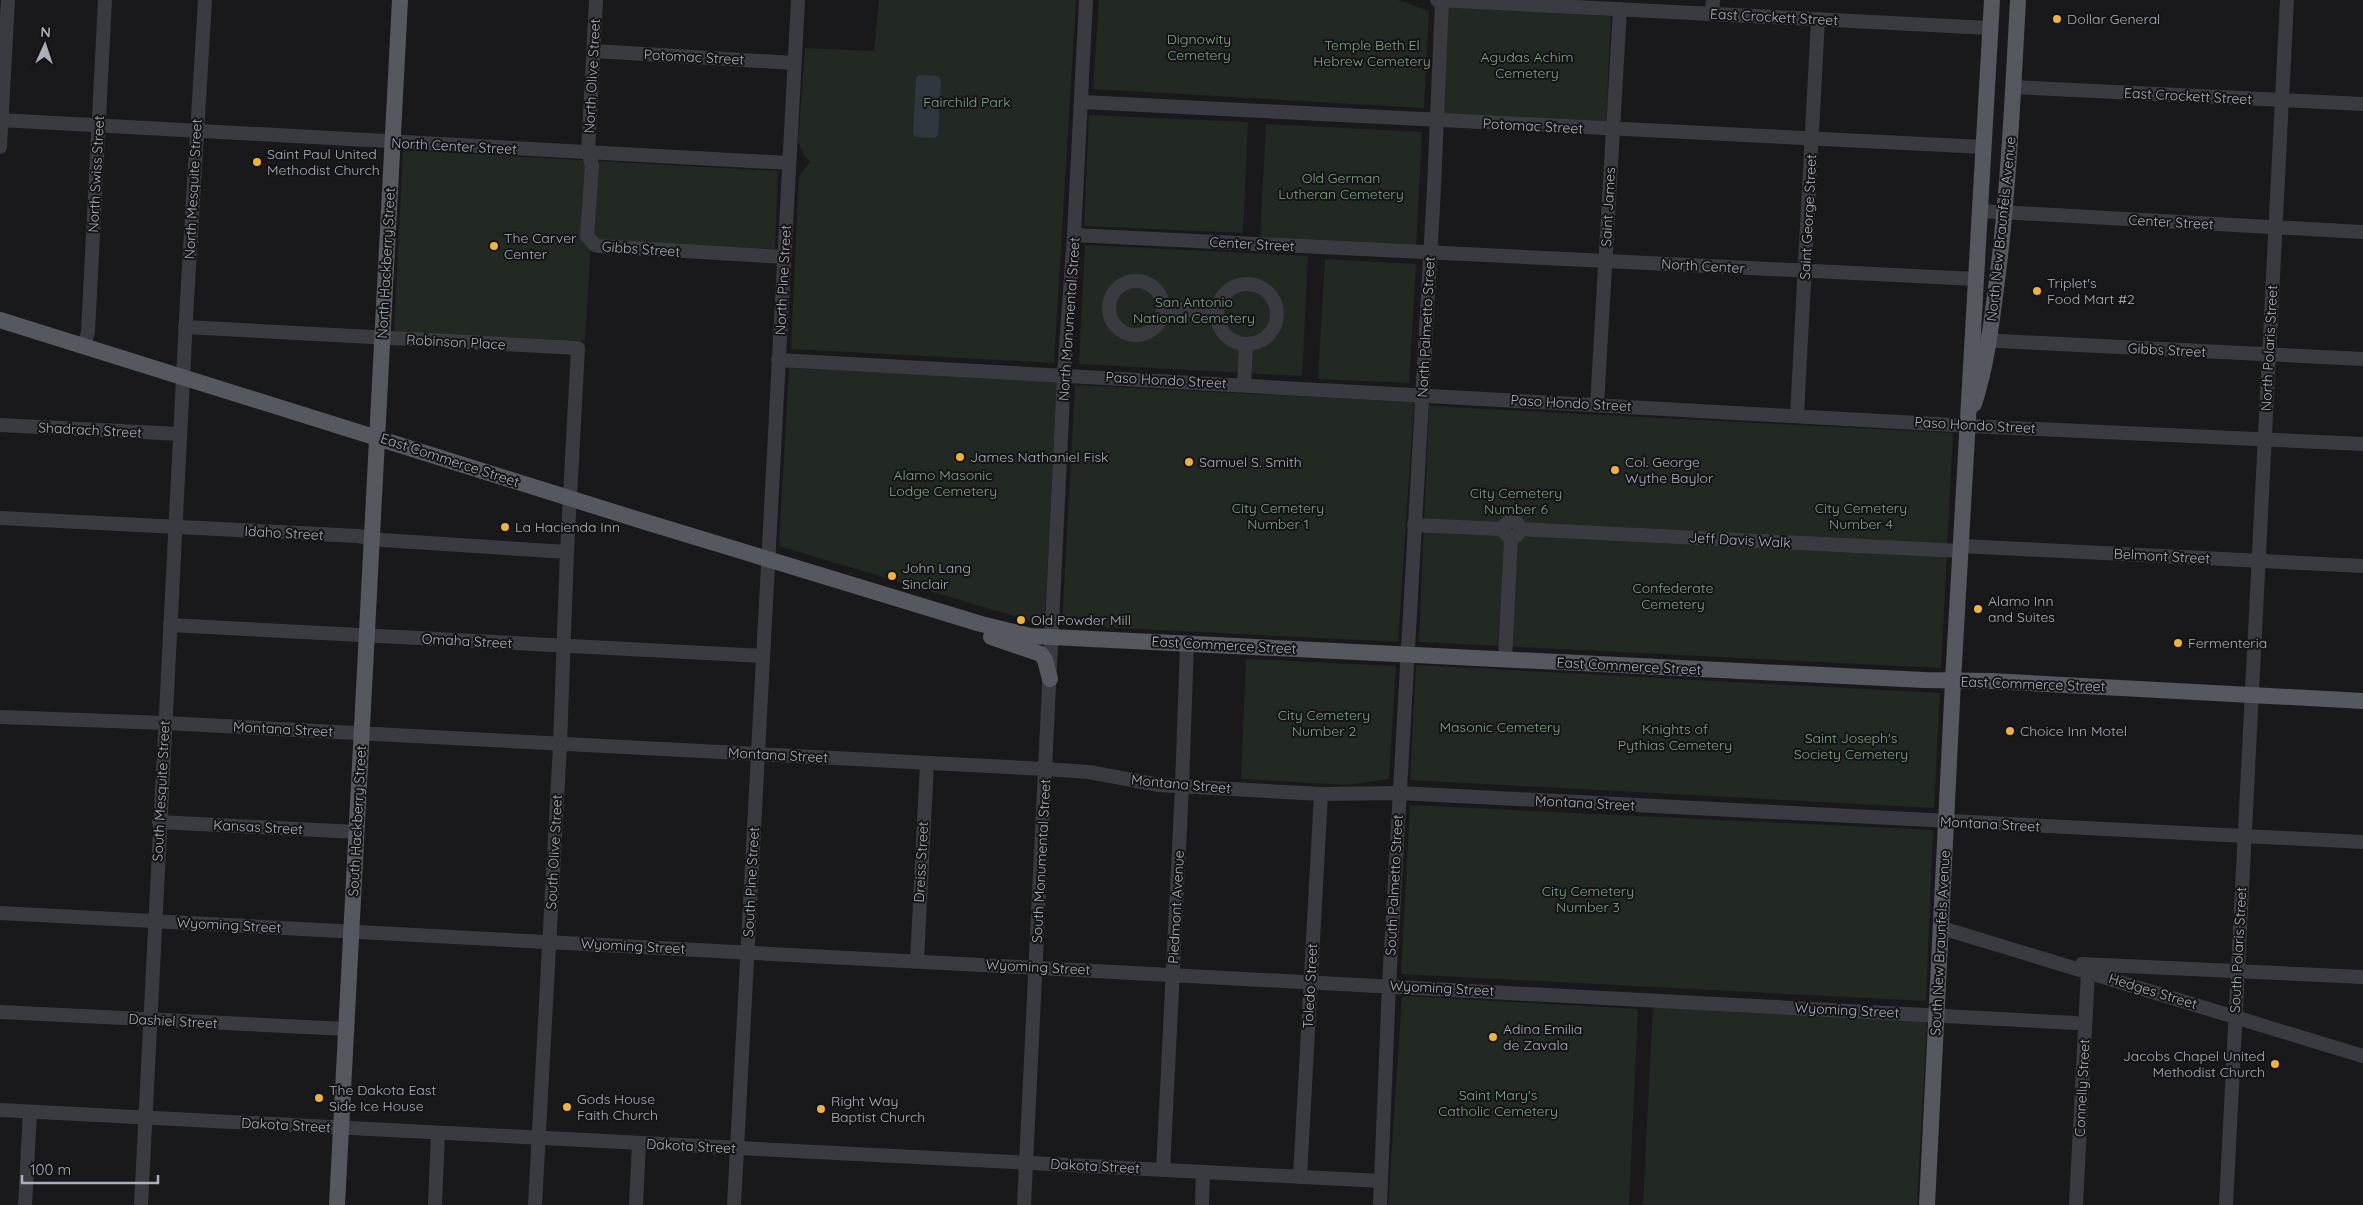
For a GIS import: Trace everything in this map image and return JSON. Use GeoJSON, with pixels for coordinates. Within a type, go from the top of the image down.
{"type":"FeatureCollection","features":[{"type":"Feature","properties":{"kind":"main road","name":"North Hackberry Street"},"geometry":{"type":"LineString","coordinates":[[377,437],[400,0]]}},
{"type":"Feature","properties":{"kind":"main road","name":"North New Braunfels Avenue"},"geometry":{"type":"LineString","coordinates":[[1953,681],[1971,340],[1992,0]]}},
{"type":"Feature","properties":{"kind":"main road"},"geometry":{"type":"LineString","coordinates":[[1990,30],[1994,42],[1993,76],[1996,83],[2003,87],[2014,82],[2008,61],[2010,0]]}},
{"type":"Feature","properties":{"kind":"main road","name":"North New Braunfels Avenue"},"geometry":{"type":"LineString","coordinates":[[1968,425],[1981,382],[1990,341],[2005,213],[2018,0]]}},
{"type":"Feature","properties":{"kind":"main road","name":"East Commerce Street"},"geometry":{"type":"LineString","coordinates":[[0,320],[570,498],[1007,631],[1052,637],[2363,701]]}},
{"type":"Feature","properties":{"kind":"main road","name":"South Hackberry Street"},"geometry":{"type":"LineString","coordinates":[[337,1205],[377,437]]}},
{"type":"Feature","properties":{"kind":"main road","name":"East Commerce Street"},"geometry":{"type":"LineString","coordinates":[[899,599],[932,617],[1042,654],[1050,679]]}},
{"type":"Feature","properties":{"kind":"main road","name":"South New Braunfels Avenue"},"geometry":{"type":"LineString","coordinates":[[1927,1205],[1953,681]]}},
{"type":"Feature","properties":{"kind":"street"},"geometry":{"type":"LineString","coordinates":[[0,147],[8,0]]}},
{"type":"Feature","properties":{"kind":"street","name":"North Swiss Street"},"geometry":{"type":"LineString","coordinates":[[84,347],[88,326],[105,0]]}},
{"type":"Feature","properties":{"kind":"street","name":"North Mesquite Street"},"geometry":{"type":"LineString","coordinates":[[183,378],[205,0]]}},
{"type":"Feature","properties":{"kind":"street","name":"North Olive Street"},"geometry":{"type":"LineString","coordinates":[[588,153],[596,0]]}},
{"type":"Feature","properties":{"kind":"street","name":"North Pine Street"},"geometry":{"type":"LineString","coordinates":[[768,559],[798,0]]}},
{"type":"Feature","properties":{"kind":"street","name":"North Monumental Street"},"geometry":{"type":"LineString","coordinates":[[1052,637],[1064,374],[1082,102],[1086,0]]}},
{"type":"Feature","properties":{"kind":"street","name":"East Crockett Street"},"geometry":{"type":"LineString","coordinates":[[1437,0],[1620,9],[1712,7],[1818,19],[1990,30]]}},
{"type":"Feature","properties":{"kind":"street","name":"North Palmetto Street"},"geometry":{"type":"LineString","coordinates":[[1406,654],[1430,253],[1442,0]]}},
{"type":"Feature","properties":{"kind":"street","name":"North Polaris Street"},"geometry":{"type":"LineString","coordinates":[[2251,695],[2287,0]]}},
{"type":"Feature","properties":{"kind":"street","name":"Saint James"},"geometry":{"type":"LineString","coordinates":[[1597,405],[1620,9]]}},
{"type":"Feature","properties":{"kind":"street","name":"Saint George Street"},"geometry":{"type":"LineString","coordinates":[[1797,415],[1818,19]]}},
{"type":"Feature","properties":{"kind":"street","name":"Potomac Street"},"geometry":{"type":"LineString","coordinates":[[594,51],[794,63]]}},
{"type":"Feature","properties":{"kind":"street","name":"East Crockett Street"},"geometry":{"type":"LineString","coordinates":[[2014,82],[2363,104]]}},
{"type":"Feature","properties":{"kind":"street","name":"Potomac Street"},"geometry":{"type":"LineString","coordinates":[[1082,102],[1984,147]]}},
{"type":"Feature","properties":{"kind":"street","name":"North Center Street"},"geometry":{"type":"LineString","coordinates":[[1,120],[392,143],[789,163]]}},
{"type":"Feature","properties":{"kind":"street","name":"Gibbs Street"},"geometry":{"type":"LineString","coordinates":[[588,153],[592,166],[587,236],[595,246],[784,257]]}},
{"type":"Feature","properties":{"kind":"street","name":"Center Street"},"geometry":{"type":"LineString","coordinates":[[1980,211],[2363,232]]}},
{"type":"Feature","properties":{"kind":"street","name":"Center Street"},"geometry":{"type":"LineString","coordinates":[[1074,235],[1430,253]]}},
{"type":"Feature","properties":{"kind":"street","name":"North Center"},"geometry":{"type":"LineString","coordinates":[[1430,253],[1976,279]]}},
{"type":"Feature","properties":{"kind":"street"},"geometry":{"type":"LineString","coordinates":[[1239,285],[1256,286],[1269,294],[1276,308],[1276,323],[1267,336],[1261,340],[1246,344],[1238,342],[1225,334],[1220,327],[1217,312],[1224,295],[1239,285]]}},
{"type":"Feature","properties":{"kind":"street"},"geometry":{"type":"LineString","coordinates":[[1163,309],[1217,312]]}},
{"type":"Feature","properties":{"kind":"street","name":"Robinson Place"},"geometry":{"type":"LineString","coordinates":[[185,327],[578,348],[570,498]]}},
{"type":"Feature","properties":{"kind":"street","name":"Gibbs Street"},"geometry":{"type":"LineString","coordinates":[[1971,340],[2363,359]]}},
{"type":"Feature","properties":{"kind":"street"},"geometry":{"type":"LineString","coordinates":[[1244,385],[1246,344]]}},
{"type":"Feature","properties":{"kind":"street","name":"Paso Hondo Street"},"geometry":{"type":"LineString","coordinates":[[778,360],[1064,374],[1968,425],[2363,444]]}},
{"type":"Feature","properties":{"kind":"street","name":"South Mesquite Street"},"geometry":{"type":"LineString","coordinates":[[140,1205],[183,378]]}},
{"type":"Feature","properties":{"kind":"street","name":"Shadrach Street"},"geometry":{"type":"LineString","coordinates":[[0,425],[180,434]]}},
{"type":"Feature","properties":{"kind":"street","name":"South Olive Street"},"geometry":{"type":"LineString","coordinates":[[535,1205],[560,745],[570,498]]}},
{"type":"Feature","properties":{"kind":"street","name":"Idaho Street"},"geometry":{"type":"LineString","coordinates":[[0,518],[372,538],[567,552]]}},
{"type":"Feature","properties":{"kind":"street","name":"Jeff Davis Walk"},"geometry":{"type":"LineString","coordinates":[[1414,525],[1511,532],[1961,548]]}},
{"type":"Feature","properties":{"kind":"street"},"geometry":{"type":"LineString","coordinates":[[1505,660],[1511,532]]}},
{"type":"Feature","properties":{"kind":"street","name":"Belmont Street"},"geometry":{"type":"LineString","coordinates":[[1961,548],[2363,566]]}},
{"type":"Feature","properties":{"kind":"street","name":"South Pine Street"},"geometry":{"type":"LineString","coordinates":[[734,1205],[768,559]]}},
{"type":"Feature","properties":{"kind":"street","name":"Omaha Street"},"geometry":{"type":"LineString","coordinates":[[170,625],[763,656]]}},
{"type":"Feature","properties":{"kind":"street","name":"South Monumental Street"},"geometry":{"type":"LineString","coordinates":[[1024,1205],[1052,637]]}},
{"type":"Feature","properties":{"kind":"street","name":"Piedmont Avenue"},"geometry":{"type":"LineString","coordinates":[[1163,1170],[1182,786],[1187,643]]}},
{"type":"Feature","properties":{"kind":"street","name":"South Palmetto Street"},"geometry":{"type":"LineString","coordinates":[[1380,1205],[1406,654]]}},
{"type":"Feature","properties":{"kind":"street","name":"South Polaris Street"},"geometry":{"type":"LineString","coordinates":[[2226,1205],[2251,695]]}},
{"type":"Feature","properties":{"kind":"street","name":"Montana Street"},"geometry":{"type":"LineString","coordinates":[[0,717],[165,723],[1045,769],[1089,772],[1159,785],[1321,794],[1399,793],[2363,842]]}},
{"type":"Feature","properties":{"kind":"street","name":"Dreiss Street"},"geometry":{"type":"LineString","coordinates":[[917,961],[927,764]]}},
{"type":"Feature","properties":{"kind":"street","name":"Toledo Street"},"geometry":{"type":"LineString","coordinates":[[1300,1177],[1321,794]]}},
{"type":"Feature","properties":{"kind":"street","name":"Kansas Street"},"geometry":{"type":"LineString","coordinates":[[160,822],[357,832]]}},
{"type":"Feature","properties":{"kind":"street","name":"Wyoming Street"},"geometry":{"type":"LineString","coordinates":[[0,913],[2075,1022]]}},
{"type":"Feature","properties":{"kind":"street","name":"Hedges Street"},"geometry":{"type":"LineString","coordinates":[[1942,928],[2363,1056]]}},
{"type":"Feature","properties":{"kind":"street"},"geometry":{"type":"LineString","coordinates":[[2056,962],[2363,977]]}},
{"type":"Feature","properties":{"kind":"street","name":"Connelly Street"},"geometry":{"type":"LineString","coordinates":[[2076,1205],[2088,971]]}},
{"type":"Feature","properties":{"kind":"street","name":"Dashiel Street"},"geometry":{"type":"LineString","coordinates":[[0,1012],[346,1029]]}},
{"type":"Feature","properties":{"kind":"street","name":"Dakota Street"},"geometry":{"type":"LineString","coordinates":[[0,1110],[1381,1181]]}},
{"type":"Feature","properties":{"kind":"street"},"geometry":{"type":"LineString","coordinates":[[25,1205],[30,1112]]}},
{"type":"Feature","properties":{"kind":"street"},"geometry":{"type":"LineString","coordinates":[[435,1205],[438,1133]]}},
{"type":"Feature","properties":{"kind":"street"},"geometry":{"type":"LineString","coordinates":[[636,1205],[639,1143]]}},
{"type":"Feature","properties":{"kind":"street"},"geometry":{"type":"LineString","coordinates":[[1202,1205],[1203,1172]]}},
{"type":"Feature","properties":{"kind":"green space","name":"Fairchild Park"},"geometry":{"type":"Polygon","coordinates":[[[879,0],[1076,0],[1054,363],[791,349],[799,176],[810,162],[805,157],[798,142],[805,48],[874,51],[879,0]]]}},
{"type":"Feature","properties":{"kind":"green space"},"geometry":{"type":"Polygon","coordinates":[[[1099,0],[1398,0],[1429,11],[1424,108],[1093,89],[1099,0]]]}},
{"type":"Feature","properties":{"kind":"green space","name":"Agudas Achim Cemetery"},"geometry":{"type":"Polygon","coordinates":[[[1448,7],[1611,16],[1606,123],[1443,115],[1448,7]]]}},
{"type":"Feature","properties":{"kind":"green space","name":"Old German Lutheran Cemetery"},"geometry":{"type":"Polygon","coordinates":[[[1089,115],[1248,122],[1243,233],[1084,226],[1089,115]]]}},
{"type":"Feature","properties":{"kind":"green space","name":"Old German Lutheran Cemetery"},"geometry":{"type":"Polygon","coordinates":[[[1266,124],[1422,132],[1416,248],[1260,240],[1266,124]]]}},
{"type":"Feature","properties":{"kind":"green space","name":"The Carver Center"},"geometry":{"type":"Polygon","coordinates":[[[403,150],[778,171],[775,249],[591,242],[585,341],[394,332],[403,150]]]}},
{"type":"Feature","properties":{"kind":"green space","name":"San Antonio National Cemetery"},"geometry":{"type":"Polygon","coordinates":[[[1085,245],[1308,256],[1302,376],[1079,364],[1085,245]]]}},
{"type":"Feature","properties":{"kind":"green space"},"geometry":{"type":"Polygon","coordinates":[[[1325,259],[1416,264],[1409,383],[1318,379],[1325,259]]]}},
{"type":"Feature","properties":{"kind":"green space","name":"Alamo Masonic Lodge Cemetery"},"geometry":{"type":"Polygon","coordinates":[[[789,368],[1057,381],[1045,614],[1037,623],[779,546],[789,368]]]}},
{"type":"Feature","properties":{"kind":"green space","name":"City Cemetery Number 1"},"geometry":{"type":"Polygon","coordinates":[[[1075,385],[1414,402],[1398,642],[1062,625],[1075,385]]]}},
{"type":"Feature","properties":{"kind":"green space"},"geometry":{"type":"Polygon","coordinates":[[[1429,406],[1953,433],[1941,668],[1419,642],[1429,406]]]}},
{"type":"Feature","properties":{"kind":"green space","name":"City Cemetery Number 2"},"geometry":{"type":"Polygon","coordinates":[[[1246,659],[1396,666],[1389,779],[1347,785],[1241,779],[1246,659]]]}},
{"type":"Feature","properties":{"kind":"green space"},"geometry":{"type":"Polygon","coordinates":[[[1416,665],[1940,693],[1934,808],[1410,780],[1416,665]]]}},
{"type":"Feature","properties":{"kind":"green space","name":"City Cemetery Number 3"},"geometry":{"type":"Polygon","coordinates":[[[1410,805],[1933,830],[1926,1001],[1401,974],[1410,805]]]}},
{"type":"Feature","properties":{"kind":"green space","name":"Saint Mary's Catholic Cemetery"},"geometry":{"type":"Polygon","coordinates":[[[1402,996],[1638,1009],[1629,1205],[1388,1205],[1402,996]]]}},
{"type":"Feature","properties":{"kind":"green space"},"geometry":{"type":"Polygon","coordinates":[[[1653,1006],[1927,1020],[1917,1205],[1643,1205],[1653,1006]]]}},
{"type":"Feature","properties":{"kind":"shaded area"},"geometry":{"type":"Polygon","coordinates":[[[919,75],[938,76],[941,80],[938,135],[935,138],[916,137],[913,134],[916,78],[919,75]]]}},
{"type":"Feature","properties":{"kind":"place","name":"Dollar General"},"geometry":{"type":"Point","coordinates":[2057,19]}},
{"type":"Feature","properties":{"kind":"place","name":"Saint Paul United Methodist Church"},"geometry":{"type":"Point","coordinates":[257,162]}},
{"type":"Feature","properties":{"kind":"place","name":"The Carver Center"},"geometry":{"type":"Point","coordinates":[494,246]}},
{"type":"Feature","properties":{"kind":"place","name":"Triplet's Food Mart #2"},"geometry":{"type":"Point","coordinates":[2037,291]}},
{"type":"Feature","properties":{"kind":"place","name":"James Nathaniel Fisk"},"geometry":{"type":"Point","coordinates":[960,457]}},
{"type":"Feature","properties":{"kind":"place","name":"Samuel S. Smith"},"geometry":{"type":"Point","coordinates":[1189,462]}},
{"type":"Feature","properties":{"kind":"place","name":"Col. George Wythe Baylor"},"geometry":{"type":"Point","coordinates":[1615,470]}},
{"type":"Feature","properties":{"kind":"place","name":"La Hacienda Inn"},"geometry":{"type":"Point","coordinates":[505,527]}},
{"type":"Feature","properties":{"kind":"place","name":"John Lang Sinclair"},"geometry":{"type":"Point","coordinates":[892,576]}},
{"type":"Feature","properties":{"kind":"place","name":"Alamo Inn and Suites"},"geometry":{"type":"Point","coordinates":[1978,609]}},
{"type":"Feature","properties":{"kind":"place","name":"Old Powder Mill"},"geometry":{"type":"Point","coordinates":[1021,620]}},
{"type":"Feature","properties":{"kind":"place","name":"Fermenteria"},"geometry":{"type":"Point","coordinates":[2178,643]}},
{"type":"Feature","properties":{"kind":"place","name":"Choice Inn Motel"},"geometry":{"type":"Point","coordinates":[2010,731]}},
{"type":"Feature","properties":{"kind":"place","name":"Adina Emilia de Zavala"},"geometry":{"type":"Point","coordinates":[1493,1037]}},
{"type":"Feature","properties":{"kind":"place","name":"Jacobs Chapel United Methodist Church"},"geometry":{"type":"Point","coordinates":[2275,1064]}},
{"type":"Feature","properties":{"kind":"place","name":"The Dakota East Side Ice House"},"geometry":{"type":"Point","coordinates":[319,1098]}},
{"type":"Feature","properties":{"kind":"place","name":"Gods House Faith Church"},"geometry":{"type":"Point","coordinates":[567,1107]}},
{"type":"Feature","properties":{"kind":"place","name":"Right Way Baptist Church"},"geometry":{"type":"Point","coordinates":[821,1109]}},
{"type":"Feature","properties":{"kind":"park label","name":"Dignowity Cemetery"},"geometry":{"type":"Point","coordinates":[1199,48]}},
{"type":"Feature","properties":{"kind":"park label","name":"Temple Beth El Hebrew Cemetery"},"geometry":{"type":"Point","coordinates":[1372,54]}},
{"type":"Feature","properties":{"kind":"park label","name":"City Cemetery Number 6"},"geometry":{"type":"Point","coordinates":[1516,502]}},
{"type":"Feature","properties":{"kind":"park label","name":"City Cemetery Number 4"},"geometry":{"type":"Point","coordinates":[1861,516]}},
{"type":"Feature","properties":{"kind":"park label","name":"Confederate Cemetery"},"geometry":{"type":"Point","coordinates":[1673,596]}},
{"type":"Feature","properties":{"kind":"park label","name":"Masonic Cemetery"},"geometry":{"type":"Point","coordinates":[1500,727]}},
{"type":"Feature","properties":{"kind":"park label","name":"Knights of Pythias Cemetery"},"geometry":{"type":"Point","coordinates":[1675,738]}},
{"type":"Feature","properties":{"kind":"park label","name":"Saint Joseph's Society Cemetery"},"geometry":{"type":"Point","coordinates":[1851,746]}}]}
